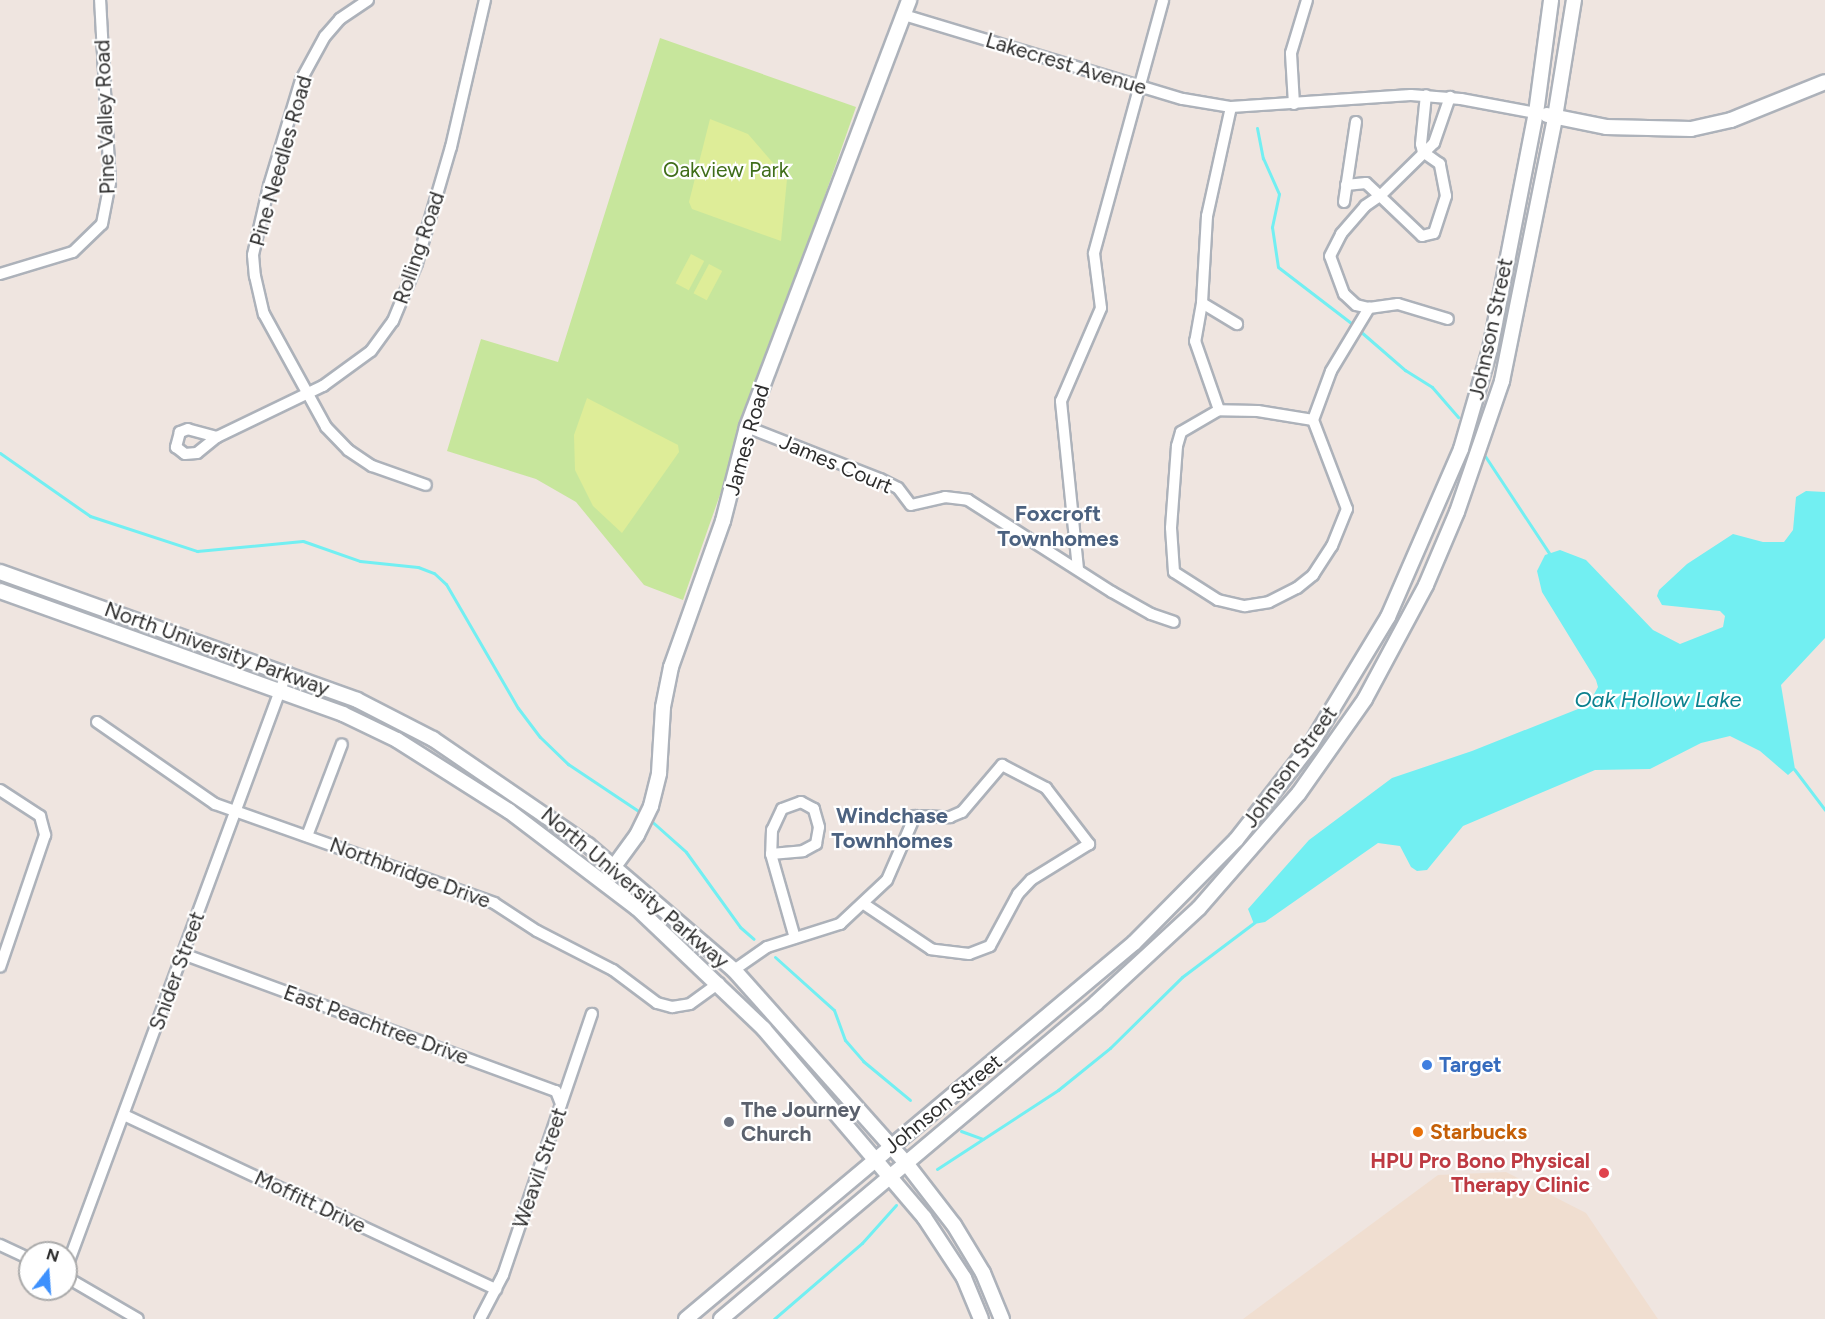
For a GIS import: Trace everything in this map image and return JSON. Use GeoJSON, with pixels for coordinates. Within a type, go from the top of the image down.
{"type":"FeatureCollection","features":[{"type":"Feature","properties":{"kind":"main road","name":"James Road"},"geometry":{"type":"LineString","coordinates":[[603,881],[642,825],[656,790],[671,668],[723,521],[747,427],[909,0]]}},
{"type":"Feature","properties":{"kind":"main road","name":"Johnson Street"},"geometry":{"type":"LineString","coordinates":[[686,1319],[873,1160],[1095,979],[1197,882],[1275,793],[1355,676],[1403,585],[1461,449],[1490,349],[1536,113],[1551,0]]}},
{"type":"Feature","properties":{"kind":"main road","name":"Johnson Street"},"geometry":{"type":"LineString","coordinates":[[722,1319],[1096,1003],[1199,908],[1299,793],[1365,699],[1426,585],[1480,455],[1503,378],[1555,117],[1574,0]]}},
{"type":"Feature","properties":{"kind":"main road","name":"Lakecrest Avenue"},"geometry":{"type":"LineString","coordinates":[[1536,113],[1606,127],[1691,129],[1731,120],[1825,82]]}},
{"type":"Feature","properties":{"kind":"main road","name":"North University Parkway"},"geometry":{"type":"LineString","coordinates":[[0,572],[287,672],[357,700],[433,739],[547,814],[614,866],[734,970],[906,1163],[954,1225],[983,1274],[1002,1319]]}},
{"type":"Feature","properties":{"kind":"main road","name":"North University Parkway"},"geometry":{"type":"LineString","coordinates":[[0,591],[281,689],[397,740],[509,811],[603,881],[718,983],[806,1075],[948,1251],[981,1319]]}},
{"type":"Feature","properties":{"kind":"street","name":"Pine Valley Road"},"geometry":{"type":"LineString","coordinates":[[0,274],[73,252],[102,224],[110,183],[100,0]]}},
{"type":"Feature","properties":{"kind":"street","name":"Pine Needles Road"},"geometry":{"type":"LineString","coordinates":[[368,0],[340,19],[325,36],[301,80],[254,255],[264,314],[326,427],[348,450],[372,466],[426,485]]}},
{"type":"Feature","properties":{"kind":"street","name":"Rolling Road"},"geometry":{"type":"LineString","coordinates":[[217,437],[309,393],[371,351],[393,321],[407,292],[454,137],[485,0]]}},
{"type":"Feature","properties":{"kind":"street"},"geometry":{"type":"LineString","coordinates":[[1078,569],[1061,401],[1101,308],[1094,253],[1163,0]]}},
{"type":"Feature","properties":{"kind":"street"},"geometry":{"type":"LineString","coordinates":[[1294,104],[1291,53],[1307,0]]}},
{"type":"Feature","properties":{"kind":"street","name":"Lakecrest Avenue"},"geometry":{"type":"LineString","coordinates":[[904,15],[1183,99],[1231,107],[1294,104],[1382,94],[1450,97],[1536,113]]}},
{"type":"Feature","properties":{"kind":"street"},"geometry":{"type":"LineString","coordinates":[[1423,152],[1426,95]]}},
{"type":"Feature","properties":{"kind":"street"},"geometry":{"type":"LineString","coordinates":[[1448,319],[1398,304],[1369,308],[1356,305],[1344,294],[1330,256],[1341,234],[1365,206],[1380,196],[1434,143],[1450,97]]}},
{"type":"Feature","properties":{"kind":"street"},"geometry":{"type":"LineString","coordinates":[[1219,410],[1195,341],[1202,303],[1207,216],[1231,107]]}},
{"type":"Feature","properties":{"kind":"street"},"geometry":{"type":"LineString","coordinates":[[1344,202],[1356,122]]}},
{"type":"Feature","properties":{"kind":"street"},"geometry":{"type":"LineString","coordinates":[[1346,185],[1366,183],[1422,236],[1434,233],[1444,207],[1445,178],[1440,164],[1423,152]]}},
{"type":"Feature","properties":{"kind":"street"},"geometry":{"type":"LineString","coordinates":[[1202,303],[1237,324]]}},
{"type":"Feature","properties":{"kind":"street"},"geometry":{"type":"LineString","coordinates":[[1313,420],[1258,411],[1219,410],[1181,432],[1177,446],[1171,528],[1174,572],[1204,594],[1245,606],[1269,602],[1297,588],[1312,575],[1332,546],[1347,510],[1313,420],[1331,371],[1369,308]]}},
{"type":"Feature","properties":{"kind":"street","name":"James Court"},"geometry":{"type":"LineString","coordinates":[[747,427],[880,479],[898,488],[911,505],[945,497],[968,500],[1145,611],[1174,622]]}},
{"type":"Feature","properties":{"kind":"street","name":"Snider Street"},"geometry":{"type":"LineString","coordinates":[[77,1241],[287,672]]}},
{"type":"Feature","properties":{"kind":"street","name":"Northbridge Drive"},"geometry":{"type":"LineString","coordinates":[[97,722],[216,804],[494,903],[537,931],[613,970],[657,1003],[690,1004],[718,983]]}},
{"type":"Feature","properties":{"kind":"street"},"geometry":{"type":"LineString","coordinates":[[307,836],[342,744]]}},
{"type":"Feature","properties":{"kind":"street"},"geometry":{"type":"LineString","coordinates":[[734,970],[767,947],[840,924],[864,904],[887,880],[915,816],[950,817],[963,812],[1002,765],[1046,788],[1089,844],[1031,880],[1018,894],[990,946],[969,954],[931,949],[864,904]]}},
{"type":"Feature","properties":{"kind":"street"},"geometry":{"type":"LineString","coordinates":[[0,790],[40,816],[45,835],[0,967]]}},
{"type":"Feature","properties":{"kind":"street"},"geometry":{"type":"LineString","coordinates":[[771,854],[803,851],[816,844],[819,827],[814,809],[801,802],[782,809],[772,830],[771,854],[795,938]]}},
{"type":"Feature","properties":{"kind":"street","name":"East Peachtree Drive"},"geometry":{"type":"LineString","coordinates":[[183,954],[556,1091],[561,1104]]}},
{"type":"Feature","properties":{"kind":"street","name":"Weavil Street"},"geometry":{"type":"LineString","coordinates":[[480,1319],[496,1289],[592,1014]]}},
{"type":"Feature","properties":{"kind":"street","name":"Moffitt Drive"},"geometry":{"type":"LineString","coordinates":[[124,1115],[496,1289]]}},
{"type":"Feature","properties":{"kind":"street"},"geometry":{"type":"LineString","coordinates":[[0,1245],[18,1253]]}},
{"type":"Feature","properties":{"kind":"street"},"geometry":{"type":"LineString","coordinates":[[78,1284],[138,1319]]}},
{"type":"Feature","properties":{"kind":"shaded area"},"geometry":{"type":"Polygon","coordinates":[[[1506,1172],[1586,1213],[1658,1319],[1243,1319],[1438,1175],[1506,1172]]]}},
{"type":"Feature","properties":{"kind":"green space","name":"Oakview Park"},"geometry":{"type":"Polygon","coordinates":[[[660,38],[856,107],[683,600],[644,585],[576,502],[536,479],[447,451],[481,339],[558,362],[660,38]]]}},
{"type":"Feature","properties":{"kind":"green space"},"geometry":{"type":"Polygon","coordinates":[[[710,119],[748,134],[787,179],[781,241],[692,209],[689,202],[710,119]]]}},
{"type":"Feature","properties":{"kind":"green space"},"geometry":{"type":"Polygon","coordinates":[[[691,254],[704,261],[689,290],[676,283],[691,254]]]}},
{"type":"Feature","properties":{"kind":"green space"},"geometry":{"type":"Polygon","coordinates":[[[709,264],[722,271],[707,300],[694,293],[709,264]]]}},
{"type":"Feature","properties":{"kind":"green space"},"geometry":{"type":"Polygon","coordinates":[[[587,398],[678,445],[679,452],[622,533],[593,506],[575,470],[574,435],[587,398]]]}},
{"type":"Feature","properties":{"kind":"water","name":"Oak Hollow Lake"},"geometry":{"type":"Polygon","coordinates":[[[1806,491],[1825,492],[1825,638],[1781,685],[1795,769],[1788,775],[1760,751],[1730,736],[1701,743],[1650,769],[1595,770],[1463,826],[1427,870],[1417,871],[1411,867],[1400,846],[1378,843],[1265,922],[1254,924],[1248,909],[1309,840],[1392,778],[1472,751],[1583,707],[1592,698],[1598,687],[1596,680],[1542,592],[1537,571],[1545,555],[1560,550],[1586,560],[1653,630],[1680,644],[1723,627],[1725,616],[1720,611],[1662,605],[1657,596],[1659,590],[1687,564],[1733,534],[1763,542],[1784,542],[1793,530],[1796,497],[1806,491]]]}},
{"type":"Feature","properties":{"kind":"waterway"},"geometry":{"type":"LineString","coordinates":[[1257,128],[1263,158],[1279,194],[1272,227],[1278,267],[1355,326]]}},
{"type":"Feature","properties":{"kind":"waterway"},"geometry":{"type":"LineString","coordinates":[[1360,331],[1405,370],[1432,387],[1458,417]]}},
{"type":"Feature","properties":{"kind":"waterway"},"geometry":{"type":"LineString","coordinates":[[0,453],[90,516],[197,551],[303,541],[360,561],[418,567],[434,573],[446,584],[518,708],[540,737],[568,764],[643,814]]}},
{"type":"Feature","properties":{"kind":"waterway"},"geometry":{"type":"LineString","coordinates":[[1485,456],[1551,556]]}},
{"type":"Feature","properties":{"kind":"waterway"},"geometry":{"type":"LineString","coordinates":[[1794,769],[1825,810]]}},
{"type":"Feature","properties":{"kind":"waterway"},"geometry":{"type":"LineString","coordinates":[[648,818],[686,852],[740,927],[754,939]]}},
{"type":"Feature","properties":{"kind":"waterway"},"geometry":{"type":"LineString","coordinates":[[937,1169],[1058,1090],[1110,1048],[1182,977],[1255,922]]}},
{"type":"Feature","properties":{"kind":"waterway"},"geometry":{"type":"LineString","coordinates":[[775,957],[834,1010],[845,1040],[863,1061],[910,1100]]}},
{"type":"Feature","properties":{"kind":"waterway"},"geometry":{"type":"LineString","coordinates":[[961,1131],[983,1139]]}},
{"type":"Feature","properties":{"kind":"waterway"},"geometry":{"type":"LineString","coordinates":[[774,1319],[862,1243],[896,1205]]}},
{"type":"Feature","properties":{"kind":"place","name":"Target"},"geometry":{"type":"Point","coordinates":[1427,1065]}},
{"type":"Feature","properties":{"kind":"place","name":"The Journey Church"},"geometry":{"type":"Point","coordinates":[729,1122]}},
{"type":"Feature","properties":{"kind":"place","name":"Starbucks"},"geometry":{"type":"Point","coordinates":[1418,1132]}},
{"type":"Feature","properties":{"kind":"place","name":"HPU Pro Bono Physical Therapy Clinic"},"geometry":{"type":"Point","coordinates":[1604,1173]}},
{"type":"Feature","properties":{"kind":"district","name":"Foxcroft Townhomes"},"geometry":{"type":"Point","coordinates":[1058,526]}},
{"type":"Feature","properties":{"kind":"district","name":"Windchase Townhomes"},"geometry":{"type":"Point","coordinates":[892,828]}}]}
